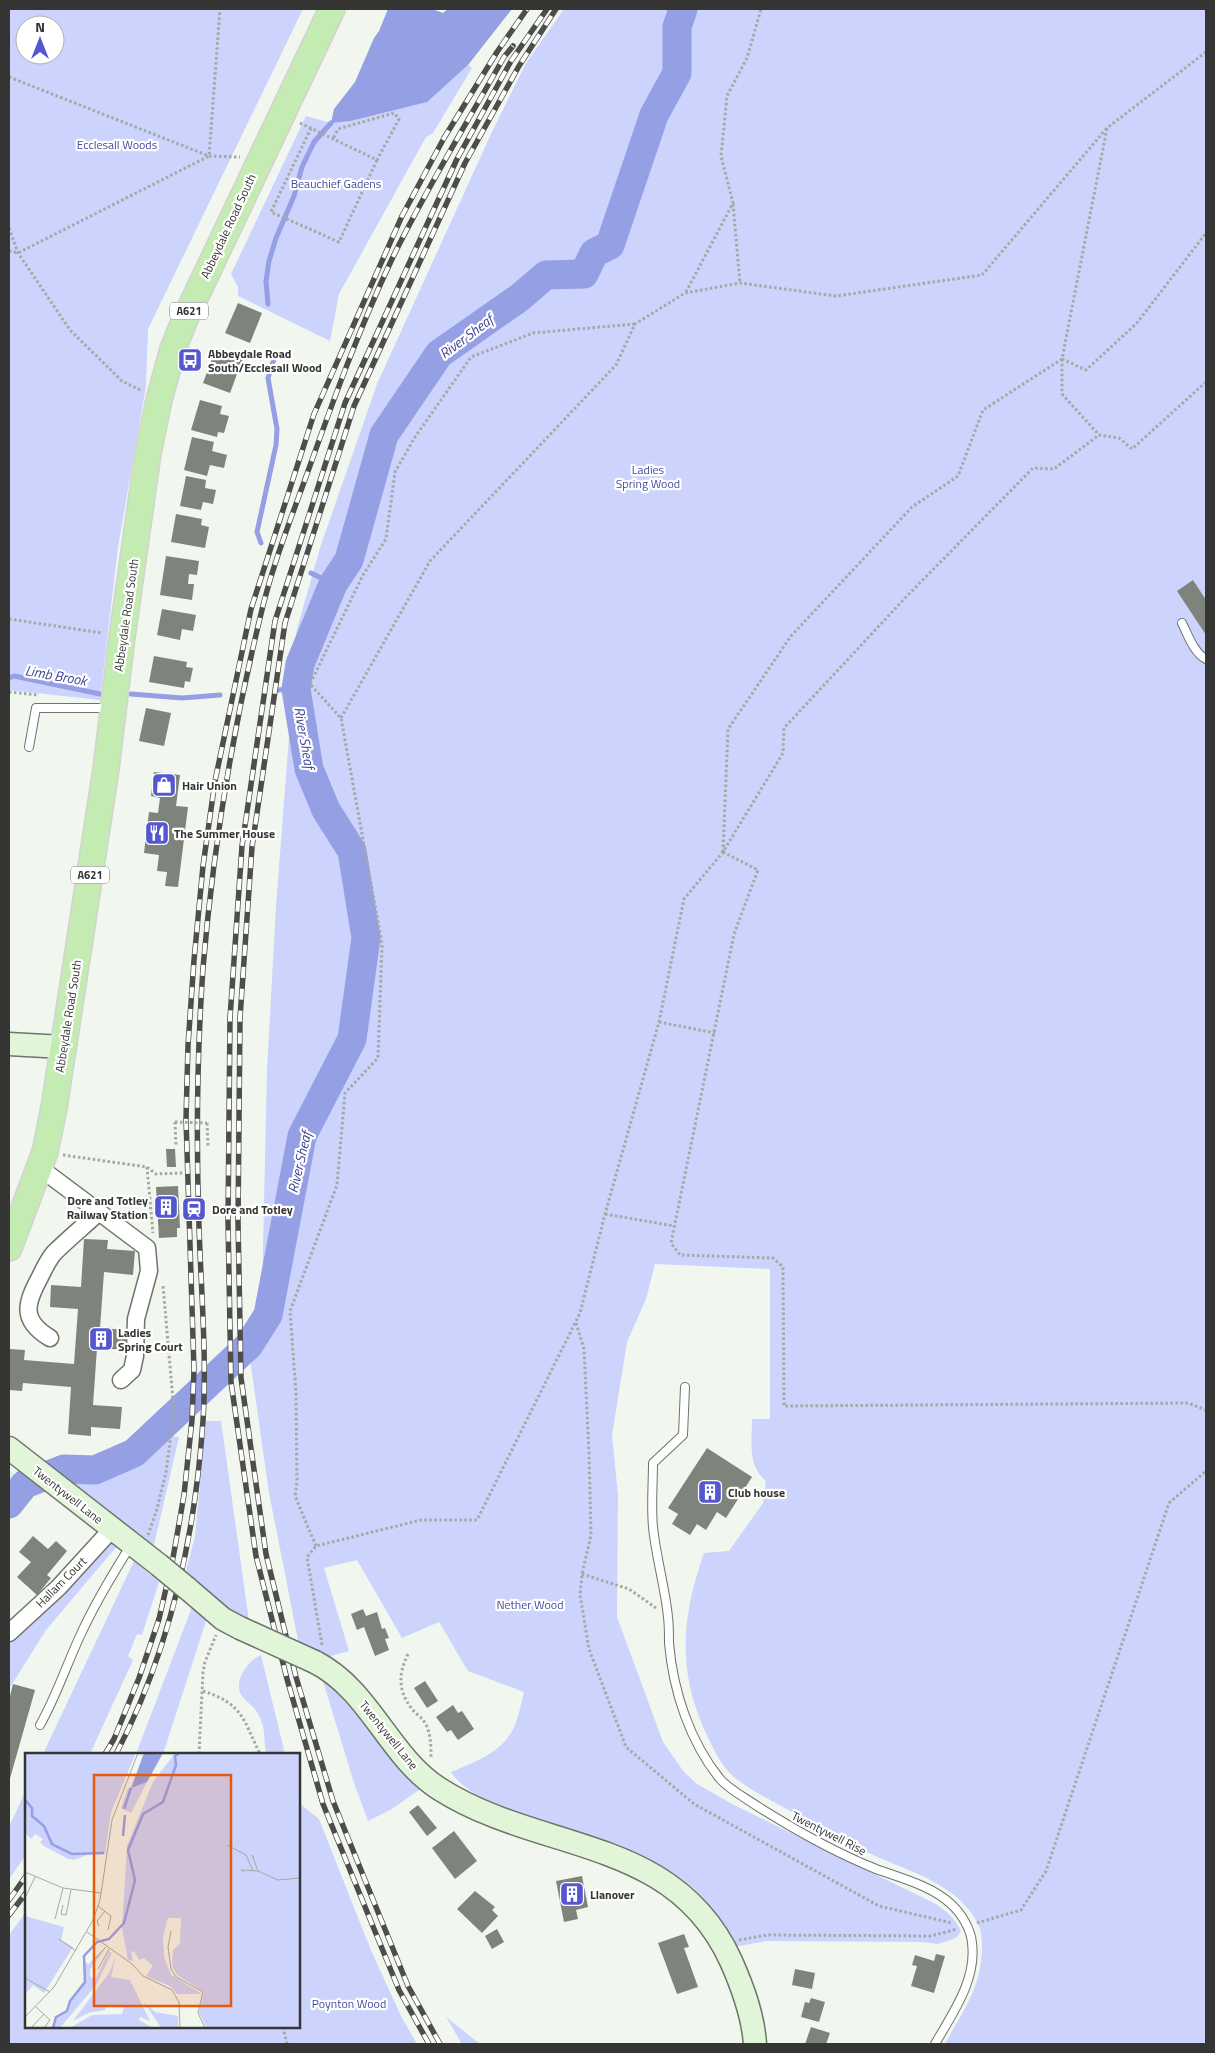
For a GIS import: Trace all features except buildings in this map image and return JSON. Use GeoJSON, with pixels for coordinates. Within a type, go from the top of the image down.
{"type":"FeatureCollection","features":[{"type":"Feature","properties":{"kind":"main road","name":"Abbeydale Road South"},"geometry":{"type":"LineString","coordinates":[[9,1248],[43,1160],[63,1046],[106,769],[122,637],[148,453],[159,400],[173,349],[185,319],[332,9]]}},
{"type":"Feature","properties":{"kind":"street"},"geometry":{"type":"LineString","coordinates":[[9,1044],[63,1046]]}},
{"type":"Feature","properties":{"kind":"street"},"geometry":{"type":"LineString","coordinates":[[43,1160],[99,1212],[148,1248],[149,1271],[136,1319],[135,1356],[132,1370],[121,1380]]}},
{"type":"Feature","properties":{"kind":"street"},"geometry":{"type":"LineString","coordinates":[[50,1338],[40,1332],[31,1322],[28,1310],[32,1293],[52,1255],[99,1212]]}},
{"type":"Feature","properties":{"kind":"street","name":"Twentywell Lane"},"geometry":{"type":"LineString","coordinates":[[9,1448],[232,1624],[318,1664],[335,1674],[354,1691],[409,1762],[429,1780],[462,1801],[488,1814],[534,1831],[600,1851],[644,1869],[671,1885],[693,1904],[721,1943],[746,1998],[755,2044]]}},
{"type":"Feature","properties":{"kind":"street","name":"Hallam Court"},"geometry":{"type":"LineString","coordinates":[[9,1633],[59,1587],[111,1530]]}},
{"type":"Feature","properties":{"kind":"lane"},"geometry":{"type":"LineString","coordinates":[[1182,623],[1193,645],[1203,658],[1206,659]]}},
{"type":"Feature","properties":{"kind":"lane"},"geometry":{"type":"LineString","coordinates":[[29,747],[36,708],[113,708]]}},
{"type":"Feature","properties":{"kind":"lane","name":"Twentywell Rise"},"geometry":{"type":"LineString","coordinates":[[685,1387],[683,1435],[653,1463],[653,1527],[668,1616],[673,1671],[687,1720],[701,1750],[725,1784],[781,1821],[846,1857],[938,1894],[952,1904],[967,1925],[972,1943],[970,1974],[957,2007],[935,2044]]}},
{"type":"Feature","properties":{"kind":"lane"},"geometry":{"type":"LineString","coordinates":[[40,1725],[80,1634],[108,1581],[136,1548]]}},
{"type":"Feature","properties":{"kind":"path"},"geometry":{"type":"LineString","coordinates":[[209,156],[220,9]]}},
{"type":"Feature","properties":{"kind":"path"},"geometry":{"type":"LineString","coordinates":[[740,283],[733,203],[721,156],[727,96],[747,58],[761,9]]}},
{"type":"Feature","properties":{"kind":"path"},"geometry":{"type":"LineString","coordinates":[[316,1546],[294,1496],[297,1482],[296,1393],[290,1311],[337,1185],[345,1093],[378,1058],[382,944],[341,718],[310,684],[364,575],[386,539],[395,472],[415,437],[471,357],[533,333],[635,324],[685,292],[740,283],[836,296],[982,275],[1107,128],[1206,52]]}},
{"type":"Feature","properties":{"kind":"path"},"geometry":{"type":"LineString","coordinates":[[9,77],[209,156],[261,157]]}},
{"type":"Feature","properties":{"kind":"path"},"geometry":{"type":"LineString","coordinates":[[311,128],[271,212],[340,242],[377,160],[399,119],[394,113],[338,129],[333,139]]}},
{"type":"Feature","properties":{"kind":"path"},"geometry":{"type":"LineString","coordinates":[[280,116],[311,128],[377,160]]}},
{"type":"Feature","properties":{"kind":"path"},"geometry":{"type":"LineString","coordinates":[[1107,128],[1062,359],[1062,394],[1099,435],[1119,438],[1132,449],[1206,382]]}},
{"type":"Feature","properties":{"kind":"path"},"geometry":{"type":"LineString","coordinates":[[9,251],[18,253],[209,156]]}},
{"type":"Feature","properties":{"kind":"path"},"geometry":{"type":"LineString","coordinates":[[685,292],[733,203]]}},
{"type":"Feature","properties":{"kind":"path"},"geometry":{"type":"LineString","coordinates":[[9,228],[18,253],[70,330],[122,381]]}},
{"type":"Feature","properties":{"kind":"path"},"geometry":{"type":"LineString","coordinates":[[1062,359],[1086,370],[1137,324],[1206,233]]}},
{"type":"Feature","properties":{"kind":"path"},"geometry":{"type":"LineString","coordinates":[[341,718],[430,561],[616,366],[635,324]]}},
{"type":"Feature","properties":{"kind":"path"},"geometry":{"type":"LineString","coordinates":[[723,852],[728,729],[791,636],[912,507],[958,476],[983,410],[1062,359]]}},
{"type":"Feature","properties":{"kind":"path"},"geometry":{"type":"LineString","coordinates":[[318,1664],[323,1655],[307,1558],[316,1546],[421,1520],[478,1520],[576,1323],[659,1022],[684,899],[723,852],[783,753],[784,728],[905,598],[1033,468],[1054,469],[1099,435]]}},
{"type":"Feature","properties":{"kind":"path"},"geometry":{"type":"LineString","coordinates":[[9,619],[80,628],[122,637]]}},
{"type":"Feature","properties":{"kind":"path"},"geometry":{"type":"LineString","coordinates":[[723,852],[758,870],[734,934],[671,1243],[680,1255],[773,1258],[783,1267],[784,1406],[1188,1402],[1206,1410]]}},
{"type":"Feature","properties":{"kind":"path"},"geometry":{"type":"LineString","coordinates":[[659,1022],[715,1033]]}},
{"type":"Feature","properties":{"kind":"path"},"geometry":{"type":"LineString","coordinates":[[176,1146],[175,1122],[208,1123],[208,1146]]}},
{"type":"Feature","properties":{"kind":"path"},"geometry":{"type":"LineString","coordinates":[[43,1160],[147,1167],[156,1174],[183,1173]]}},
{"type":"Feature","properties":{"kind":"path"},"geometry":{"type":"LineString","coordinates":[[147,1167],[152,1233],[156,1238]]}},
{"type":"Feature","properties":{"kind":"path"},"geometry":{"type":"LineString","coordinates":[[606,1214],[674,1226]]}},
{"type":"Feature","properties":{"kind":"path"},"geometry":{"type":"LineString","coordinates":[[136,1548],[160,1499],[172,1432],[174,1412],[163,1282]]}},
{"type":"Feature","properties":{"kind":"path"},"geometry":{"type":"LineString","coordinates":[[721,1943],[767,1935],[931,1936],[1021,1910],[1046,1871],[1169,1503],[1206,1471]]}},
{"type":"Feature","properties":{"kind":"path"},"geometry":{"type":"LineString","coordinates":[[582,1574],[629,1589],[668,1616]]}},
{"type":"Feature","properties":{"kind":"path"},"geometry":{"type":"LineString","coordinates":[[199,1753],[205,1662],[232,1624]]}},
{"type":"Feature","properties":{"kind":"path"},"geometry":{"type":"LineString","coordinates":[[408,1654],[402,1667],[400,1681],[402,1694],[412,1710],[424,1720],[430,1734],[431,1764],[429,1780]]}},
{"type":"Feature","properties":{"kind":"path"},"geometry":{"type":"LineString","coordinates":[[203,1691],[225,1699],[238,1709],[260,1753]]}},
{"type":"Feature","properties":{"kind":"path"},"geometry":{"type":"LineString","coordinates":[[283,2028],[287,2044]]}},
{"type":"Feature","properties":{"kind":"shaded area"},"geometry":{"type":"Polygon","coordinates":[[[9,1470],[25,1484],[9,1504],[9,1470]]]}},
{"type":"Feature","properties":{"kind":"green space","name":"Ecclesall Woods"},"geometry":{"type":"Polygon","coordinates":[[[9,9],[303,9],[148,329],[146,386],[118,547],[100,700],[9,690],[9,9]]]}},
{"type":"Feature","properties":{"kind":"green space"},"geometry":{"type":"Polygon","coordinates":[[[564,9],[1206,9],[1206,2044],[945,2044],[970,2000],[981,1964],[981,1934],[978,1924],[970,1911],[960,1900],[935,1883],[855,1846],[752,1789],[734,1777],[717,1755],[695,1706],[690,1684],[686,1663],[687,1620],[704,1553],[729,1551],[763,1503],[766,1481],[760,1475],[753,1461],[751,1445],[752,1419],[770,1419],[770,1269],[655,1264],[646,1299],[627,1342],[612,1435],[618,1495],[617,1617],[663,1742],[684,1772],[697,1784],[734,1805],[936,1904],[956,1922],[961,1931],[956,1938],[938,1944],[922,1942],[766,1941],[734,1947],[706,1901],[688,1883],[667,1869],[617,1845],[515,1812],[471,1792],[451,1772],[488,1755],[504,1742],[515,1725],[524,1692],[468,1671],[439,1622],[402,1638],[357,1560],[324,1568],[349,1651],[327,1657],[299,1645],[269,1493],[250,1359],[262,1293],[267,1070],[276,906],[290,724],[286,689],[297,629],[320,548],[377,384],[491,134],[526,63],[564,9]]]}},
{"type":"Feature","properties":{"kind":"green space","name":"Beauchief Gadens"},"geometry":{"type":"Polygon","coordinates":[[[468,65],[472,68],[433,133],[426,137],[339,294],[330,341],[238,296],[238,287],[231,274],[306,116],[331,123],[351,121],[426,102],[468,65]]]}},
{"type":"Feature","properties":{"kind":"green space"},"geometry":{"type":"Polygon","coordinates":[[[206,1421],[221,1421],[249,1621],[231,1611],[186,1571],[195,1536],[206,1421]]]}},
{"type":"Feature","properties":{"kind":"green space"},"geometry":{"type":"Polygon","coordinates":[[[153,1435],[179,1437],[154,1545],[124,1528],[58,1479],[64,1469],[95,1470],[134,1453],[153,1435]]]}},
{"type":"Feature","properties":{"kind":"green space"},"geometry":{"type":"Polygon","coordinates":[[[111,1530],[123,1539],[46,1630],[9,1689],[9,1628],[111,1530]]]}},
{"type":"Feature","properties":{"kind":"green space"},"geometry":{"type":"Polygon","coordinates":[[[134,1561],[159,1582],[142,1635],[137,1634],[128,1656],[133,1660],[90,1753],[43,1753],[134,1561]]]}},
{"type":"Feature","properties":{"kind":"green space"},"geometry":{"type":"Polygon","coordinates":[[[192,1607],[207,1618],[163,1753],[136,1753],[192,1607]]]}},
{"type":"Feature","properties":{"kind":"green space"},"geometry":{"type":"Polygon","coordinates":[[[261,1655],[285,1753],[267,1753],[261,1720],[257,1711],[242,1696],[239,1690],[240,1678],[243,1672],[261,1655]]]}},
{"type":"Feature","properties":{"kind":"green space"},"geometry":{"type":"Polygon","coordinates":[[[323,1681],[350,1706],[395,1763],[420,1789],[392,1809],[368,1821],[354,1783],[323,1681]]]}},
{"type":"Feature","properties":{"kind":"green space"},"geometry":{"type":"Polygon","coordinates":[[[25,1792],[25,1856],[9,1879],[9,1827],[25,1792]]]}},
{"type":"Feature","properties":{"kind":"green space","name":"Poynton Wood"},"geometry":{"type":"Polygon","coordinates":[[[300,1804],[319,1819],[370,1948],[401,2016],[417,2044],[9,2044],[9,1935],[25,1913],[25,2028],[300,2028],[300,1804]]]}},
{"type":"Feature","properties":{"kind":"green space"},"geometry":{"type":"Polygon","coordinates":[[[446,2017],[480,2044],[462,2044],[446,2017]]]}},
{"type":"Feature","properties":{"kind":"water"},"geometry":{"type":"Polygon","coordinates":[[[388,9],[432,9],[443,13],[448,9],[512,9],[468,65],[427,102],[351,121],[331,123],[334,109],[355,82],[388,9]]]}},
{"type":"Feature","properties":{"kind":"waterway","name":"River Sheaf"},"geometry":{"type":"LineString","coordinates":[[9,1504],[25,1484],[64,1469],[95,1470],[134,1453],[249,1345],[268,1315],[302,1136],[352,1039],[366,938],[352,851],[326,810],[309,769],[296,689],[300,664],[333,584],[349,560],[384,435],[439,354],[519,298],[546,275],[584,274],[594,253],[610,245],[654,115],[677,73],[677,27],[683,9]]}},
{"type":"Feature","properties":{"kind":"waterway"},"geometry":{"type":"LineString","coordinates":[[268,304],[266,281],[269,261],[276,238],[294,196],[302,167],[314,142],[331,123]]}},
{"type":"Feature","properties":{"kind":"waterway"},"geometry":{"type":"LineString","coordinates":[[261,543],[257,532],[276,445],[277,429],[268,378],[274,359]]}},
{"type":"Feature","properties":{"kind":"waterway"},"geometry":{"type":"LineString","coordinates":[[311,573],[333,584]]}},
{"type":"Feature","properties":{"kind":"waterway","name":"Limb Brook"},"geometry":{"type":"LineString","coordinates":[[9,678],[14,676],[100,694]]}},
{"type":"Feature","properties":{"kind":"waterway","name":"Limb Brook"},"geometry":{"type":"LineString","coordinates":[[278,690],[296,689]]}},
{"type":"Feature","properties":{"kind":"waterway","name":"Limb Brook"},"geometry":{"type":"LineString","coordinates":[[131,694],[182,698],[220,695]]}},
{"type":"Feature","properties":{"kind":"railway"},"geometry":{"type":"LineString","coordinates":[[106,1753],[114,1739],[139,1678],[159,1619],[173,1558],[184,1495],[192,1420],[194,1370],[186,1119],[188,1045],[194,960],[203,866],[215,781],[251,609],[314,414],[402,216],[444,138],[497,52],[527,9]]}},
{"type":"Feature","properties":{"kind":"railway"},"geometry":{"type":"LineString","coordinates":[[429,2044],[399,1990],[323,1804],[287,1679],[256,1556],[231,1382],[228,1221],[230,1018],[242,846],[275,621],[345,403],[457,159],[511,61],[547,9]]}},
{"type":"Feature","properties":{"kind":"railway"},"geometry":{"type":"LineString","coordinates":[[440,2044],[408,1986],[333,1801],[296,1677],[266,1554],[241,1378],[238,1221],[240,1018],[252,847],[285,623],[354,406],[465,163],[519,66],[556,9]]}},
{"type":"Feature","properties":{"kind":"railway"},"geometry":{"type":"LineString","coordinates":[[116,1753],[135,1715],[165,1634],[177,1592],[194,1507],[204,1397],[197,1129],[199,1032],[203,968],[212,880],[232,748],[264,600],[281,545],[368,312],[418,208],[504,57],[513,46]]}},
{"type":"Feature","properties":{"kind":"railway"},"geometry":{"type":"LineString","coordinates":[[9,1900],[25,1877]]}},
{"type":"Feature","properties":{"kind":"railway"},"geometry":{"type":"LineString","coordinates":[[9,1915],[25,1894]]}},
{"type":"Feature","properties":{"kind":"place","name":"Abbeydale Road South/Ecclesall Wood"},"geometry":{"type":"Point","coordinates":[190,360]}},
{"type":"Feature","properties":{"kind":"place","name":"Hair Union"},"geometry":{"type":"Point","coordinates":[164,785]}},
{"type":"Feature","properties":{"kind":"place","name":"The Summer House"},"geometry":{"type":"Point","coordinates":[157,833]}},
{"type":"Feature","properties":{"kind":"place","name":"Dore and Totley Railway Station"},"geometry":{"type":"Point","coordinates":[166,1207]}},
{"type":"Feature","properties":{"kind":"place","name":"Dore and Totley"},"geometry":{"type":"Point","coordinates":[194,1209]}},
{"type":"Feature","properties":{"kind":"place","name":"Ladies Spring Court"},"geometry":{"type":"Point","coordinates":[101,1339]}},
{"type":"Feature","properties":{"kind":"place","name":"Club house"},"geometry":{"type":"Point","coordinates":[710,1492]}},
{"type":"Feature","properties":{"kind":"place","name":"Llanover"},"geometry":{"type":"Point","coordinates":[572,1894]}},
{"type":"Feature","properties":{"kind":"park label","name":"Ladies Spring Wood"},"geometry":{"type":"Point","coordinates":[648,476]}},
{"type":"Feature","properties":{"kind":"park label","name":"Nether Wood"},"geometry":{"type":"Point","coordinates":[530,1604]}}]}
